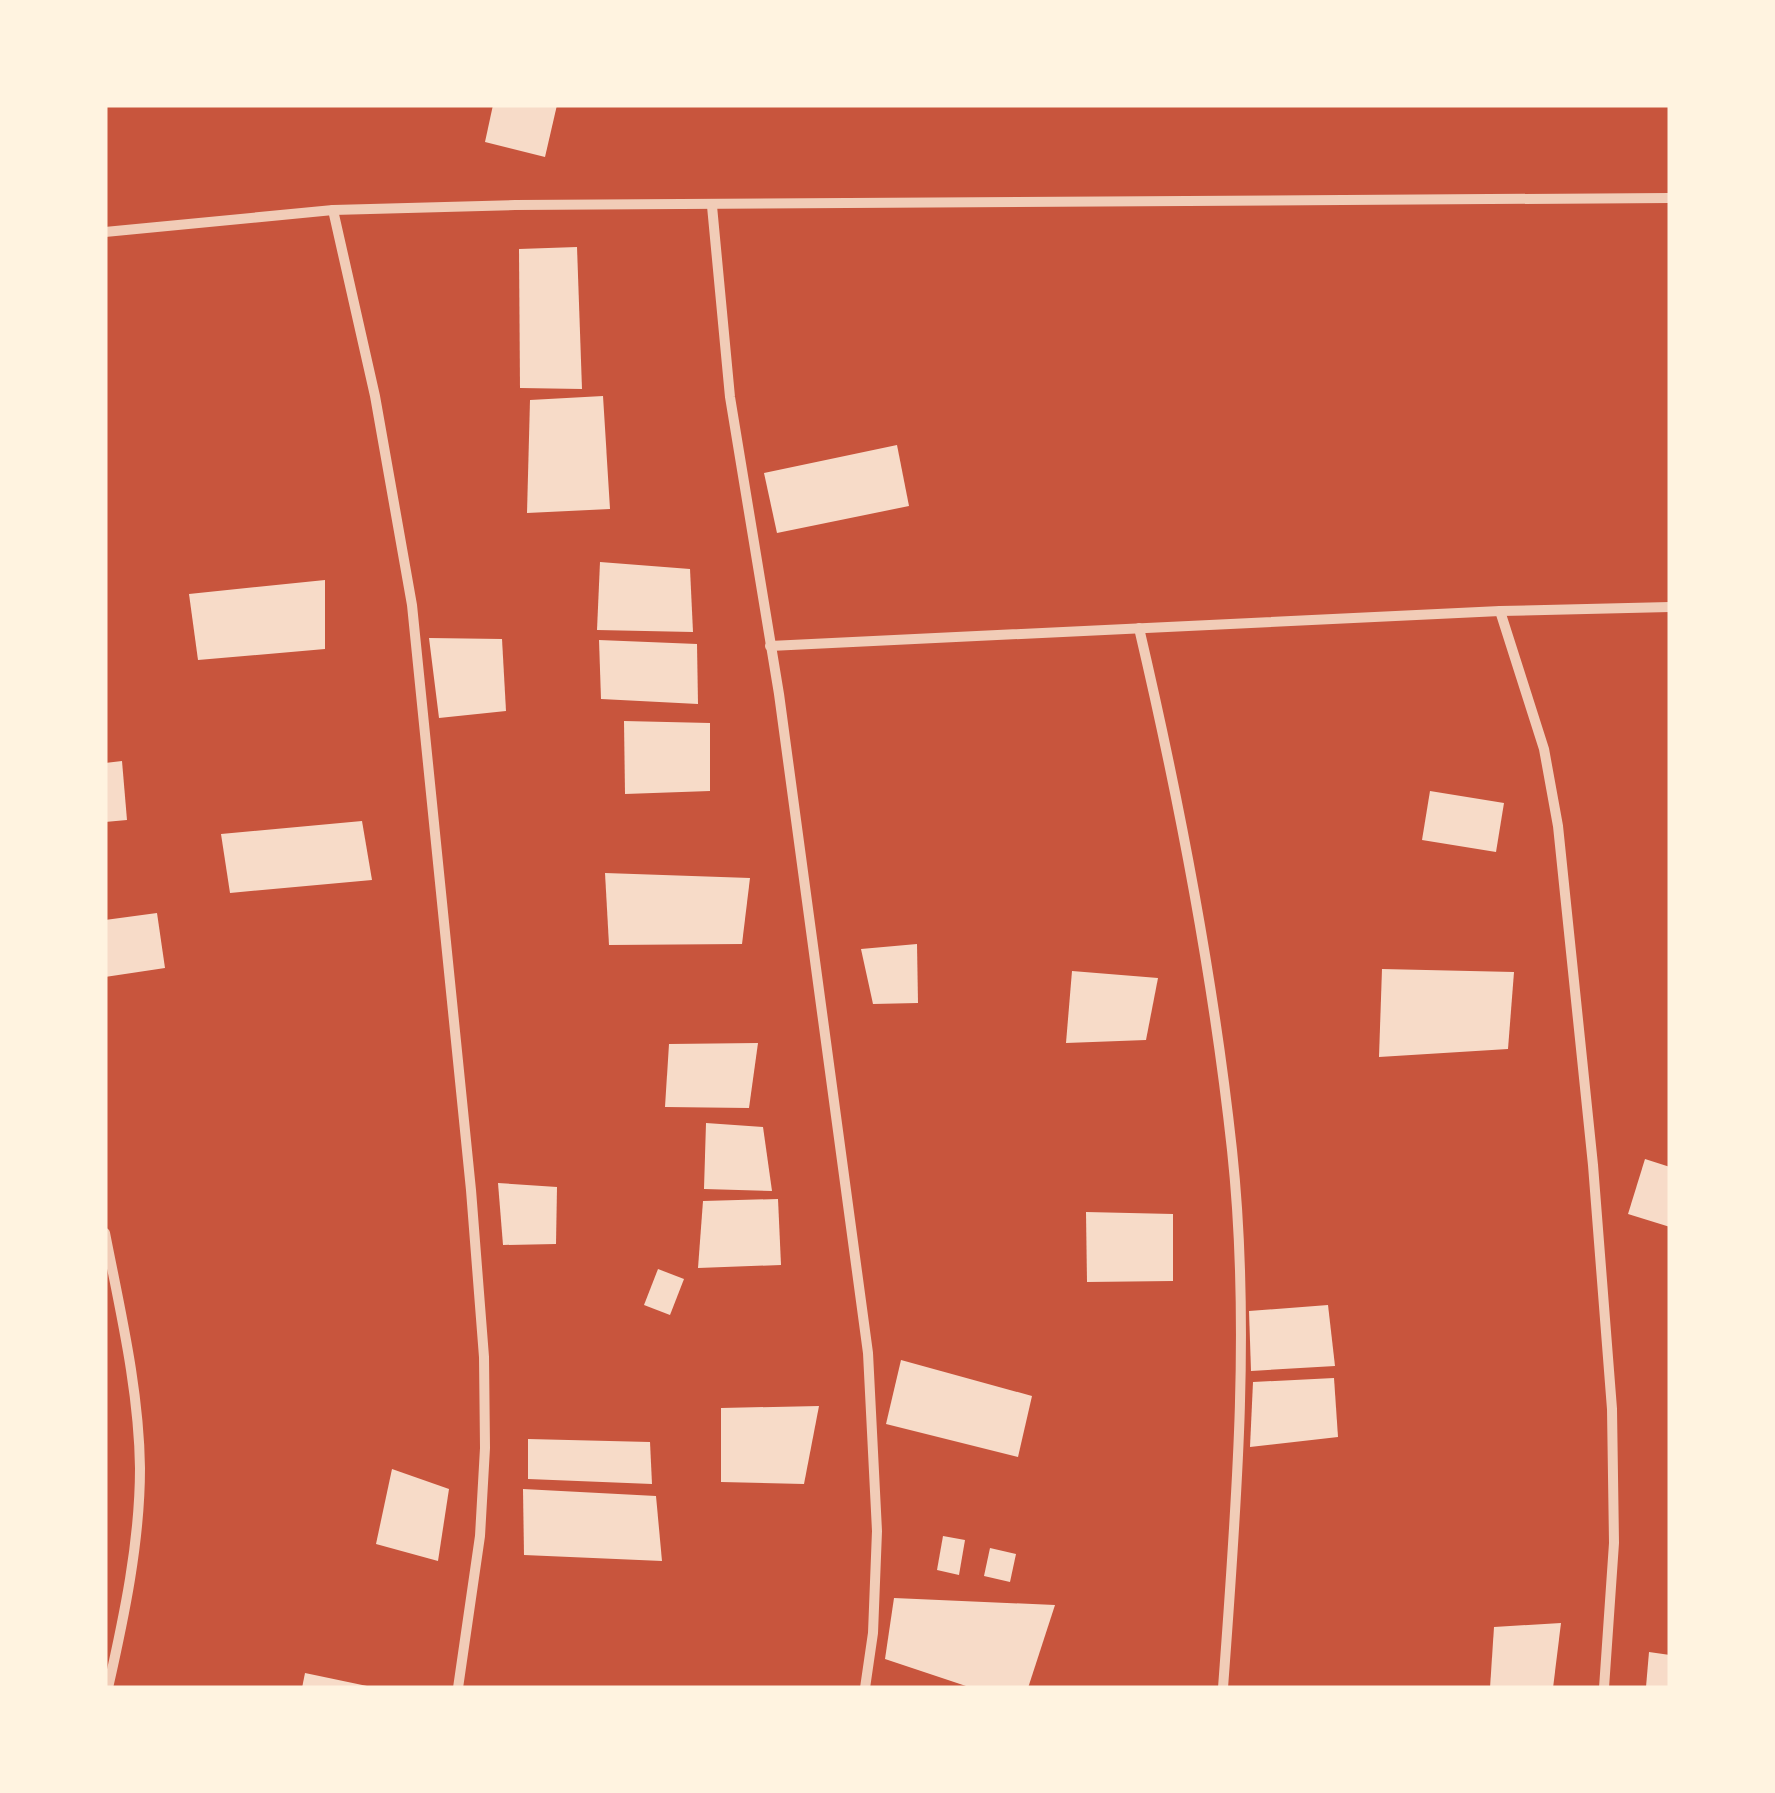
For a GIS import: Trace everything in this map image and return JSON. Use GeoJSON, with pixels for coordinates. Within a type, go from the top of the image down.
{"type":"FeatureCollection","features":[{"type":"Feature","properties":{"kind":"street"},"geometry":{"type":"LineString","coordinates":[[105,232],[333,210],[1670,198]]}},
{"type":"Feature","properties":{"kind":"street"},"geometry":{"type":"LineString","coordinates":[[712,206],[730,397],[770,646],[868,1353],[876,1531],[873,1634],[865,1688]]}},
{"type":"Feature","properties":{"kind":"street"},"geometry":{"type":"LineString","coordinates":[[333,210],[375,396],[412,605],[472,1190],[484,1357],[484,1448],[480,1536],[458,1688]]}},
{"type":"Feature","properties":{"kind":"street"},"geometry":{"type":"LineString","coordinates":[[770,646],[1500,610],[1670,607]]}},
{"type":"Feature","properties":{"kind":"street"},"geometry":{"type":"LineString","coordinates":[[1500,610],[1544,749],[1558,826],[1593,1165],[1612,1428],[1614,1544],[1604,1688]]}},
{"type":"Feature","properties":{"kind":"street"},"geometry":{"type":"LineString","coordinates":[[1139,628],[1171,765],[1232,1152],[1238,1340],[1234,1540],[1223,1688]]}},
{"type":"Feature","properties":{"kind":"street"},"geometry":{"type":"LineString","coordinates":[[105,1233],[137,1406],[140,1470],[135,1545],[108,1688]]}},
{"type":"Feature","properties":{"kind":"building"},"geometry":{"type":"Polygon","coordinates":[[[493,105],[557,105],[545,157],[485,142],[493,105]]]}},
{"type":"Feature","properties":{"kind":"building"},"geometry":{"type":"Polygon","coordinates":[[[577,247],[582,389],[520,388],[519,249],[577,247]]]}},
{"type":"Feature","properties":{"kind":"building"},"geometry":{"type":"Polygon","coordinates":[[[603,396],[610,509],[527,513],[530,400],[603,396]]]}},
{"type":"Feature","properties":{"kind":"building"},"geometry":{"type":"Polygon","coordinates":[[[897,445],[909,506],[777,533],[764,473],[897,445]]]}},
{"type":"Feature","properties":{"kind":"building"},"geometry":{"type":"Polygon","coordinates":[[[600,562],[690,569],[693,632],[597,630],[600,562]]]}},
{"type":"Feature","properties":{"kind":"building"},"geometry":{"type":"Polygon","coordinates":[[[325,580],[325,649],[198,660],[189,594],[325,580]]]}},
{"type":"Feature","properties":{"kind":"building"},"geometry":{"type":"Polygon","coordinates":[[[429,638],[502,639],[506,711],[439,718],[429,638]]]}},
{"type":"Feature","properties":{"kind":"building"},"geometry":{"type":"Polygon","coordinates":[[[599,640],[697,644],[698,704],[601,699],[599,640]]]}},
{"type":"Feature","properties":{"kind":"building"},"geometry":{"type":"Polygon","coordinates":[[[624,721],[710,723],[710,791],[625,794],[624,721]]]}},
{"type":"Feature","properties":{"kind":"building"},"geometry":{"type":"Polygon","coordinates":[[[122,761],[127,820],[105,822],[105,763],[122,761]]]}},
{"type":"Feature","properties":{"kind":"building"},"geometry":{"type":"Polygon","coordinates":[[[1430,791],[1504,803],[1496,852],[1422,840],[1430,791]]]}},
{"type":"Feature","properties":{"kind":"building"},"geometry":{"type":"Polygon","coordinates":[[[362,821],[372,880],[230,893],[221,834],[362,821]]]}},
{"type":"Feature","properties":{"kind":"building"},"geometry":{"type":"Polygon","coordinates":[[[605,873],[750,878],[742,944],[609,945],[605,873]]]}},
{"type":"Feature","properties":{"kind":"building"},"geometry":{"type":"Polygon","coordinates":[[[157,913],[165,968],[105,977],[105,920],[157,913]]]}},
{"type":"Feature","properties":{"kind":"building"},"geometry":{"type":"Polygon","coordinates":[[[917,944],[918,1003],[873,1004],[861,949],[917,944]]]}},
{"type":"Feature","properties":{"kind":"building"},"geometry":{"type":"Polygon","coordinates":[[[1382,969],[1514,972],[1508,1049],[1379,1057],[1382,969]]]}},
{"type":"Feature","properties":{"kind":"building"},"geometry":{"type":"Polygon","coordinates":[[[1072,971],[1158,978],[1146,1040],[1066,1043],[1072,971]]]}},
{"type":"Feature","properties":{"kind":"building"},"geometry":{"type":"Polygon","coordinates":[[[758,1043],[749,1108],[665,1107],[669,1044],[758,1043]]]}},
{"type":"Feature","properties":{"kind":"building"},"geometry":{"type":"Polygon","coordinates":[[[706,1123],[763,1127],[772,1191],[704,1189],[706,1123]]]}},
{"type":"Feature","properties":{"kind":"building"},"geometry":{"type":"Polygon","coordinates":[[[1645,1159],[1670,1167],[1670,1227],[1628,1214],[1645,1159]]]}},
{"type":"Feature","properties":{"kind":"building"},"geometry":{"type":"Polygon","coordinates":[[[498,1183],[557,1187],[556,1244],[503,1245],[498,1183]]]}},
{"type":"Feature","properties":{"kind":"building"},"geometry":{"type":"Polygon","coordinates":[[[778,1199],[781,1265],[698,1268],[703,1201],[778,1199]]]}},
{"type":"Feature","properties":{"kind":"building"},"geometry":{"type":"Polygon","coordinates":[[[1086,1212],[1173,1214],[1173,1281],[1087,1282],[1086,1212]]]}},
{"type":"Feature","properties":{"kind":"building"},"geometry":{"type":"Polygon","coordinates":[[[658,1269],[684,1279],[670,1315],[644,1305],[658,1269]]]}},
{"type":"Feature","properties":{"kind":"building"},"geometry":{"type":"Polygon","coordinates":[[[1328,1305],[1335,1366],[1251,1371],[1249,1311],[1328,1305]]]}},
{"type":"Feature","properties":{"kind":"building"},"geometry":{"type":"Polygon","coordinates":[[[901,1360],[1032,1396],[1018,1457],[886,1424],[901,1360]]]}},
{"type":"Feature","properties":{"kind":"building"},"geometry":{"type":"Polygon","coordinates":[[[1334,1378],[1338,1437],[1250,1447],[1253,1382],[1334,1378]]]}},
{"type":"Feature","properties":{"kind":"building"},"geometry":{"type":"Polygon","coordinates":[[[819,1406],[804,1484],[721,1482],[721,1408],[819,1406]]]}},
{"type":"Feature","properties":{"kind":"building"},"geometry":{"type":"Polygon","coordinates":[[[528,1439],[650,1442],[652,1484],[528,1479],[528,1439]]]}},
{"type":"Feature","properties":{"kind":"building"},"geometry":{"type":"Polygon","coordinates":[[[392,1469],[449,1489],[438,1561],[376,1544],[392,1469]]]}},
{"type":"Feature","properties":{"kind":"building"},"geometry":{"type":"Polygon","coordinates":[[[523,1489],[656,1496],[662,1561],[524,1555],[523,1489]]]}},
{"type":"Feature","properties":{"kind":"building"},"geometry":{"type":"Polygon","coordinates":[[[943,1536],[965,1540],[959,1575],[937,1570],[943,1536]]]}},
{"type":"Feature","properties":{"kind":"building"},"geometry":{"type":"Polygon","coordinates":[[[990,1548],[1016,1554],[1010,1582],[984,1576],[990,1548]]]}},
{"type":"Feature","properties":{"kind":"building"},"geometry":{"type":"Polygon","coordinates":[[[894,1598],[1055,1605],[1028,1688],[972,1688],[885,1659],[894,1598]]]}},
{"type":"Feature","properties":{"kind":"building"},"geometry":{"type":"Polygon","coordinates":[[[1561,1623],[1553,1688],[1490,1688],[1494,1627],[1561,1623]]]}},
{"type":"Feature","properties":{"kind":"building"},"geometry":{"type":"Polygon","coordinates":[[[1649,1652],[1670,1655],[1670,1688],[1646,1687],[1649,1652]]]}},
{"type":"Feature","properties":{"kind":"building"},"geometry":{"type":"Polygon","coordinates":[[[305,1673],[367,1686],[302,1688],[305,1673]]]}}]}
